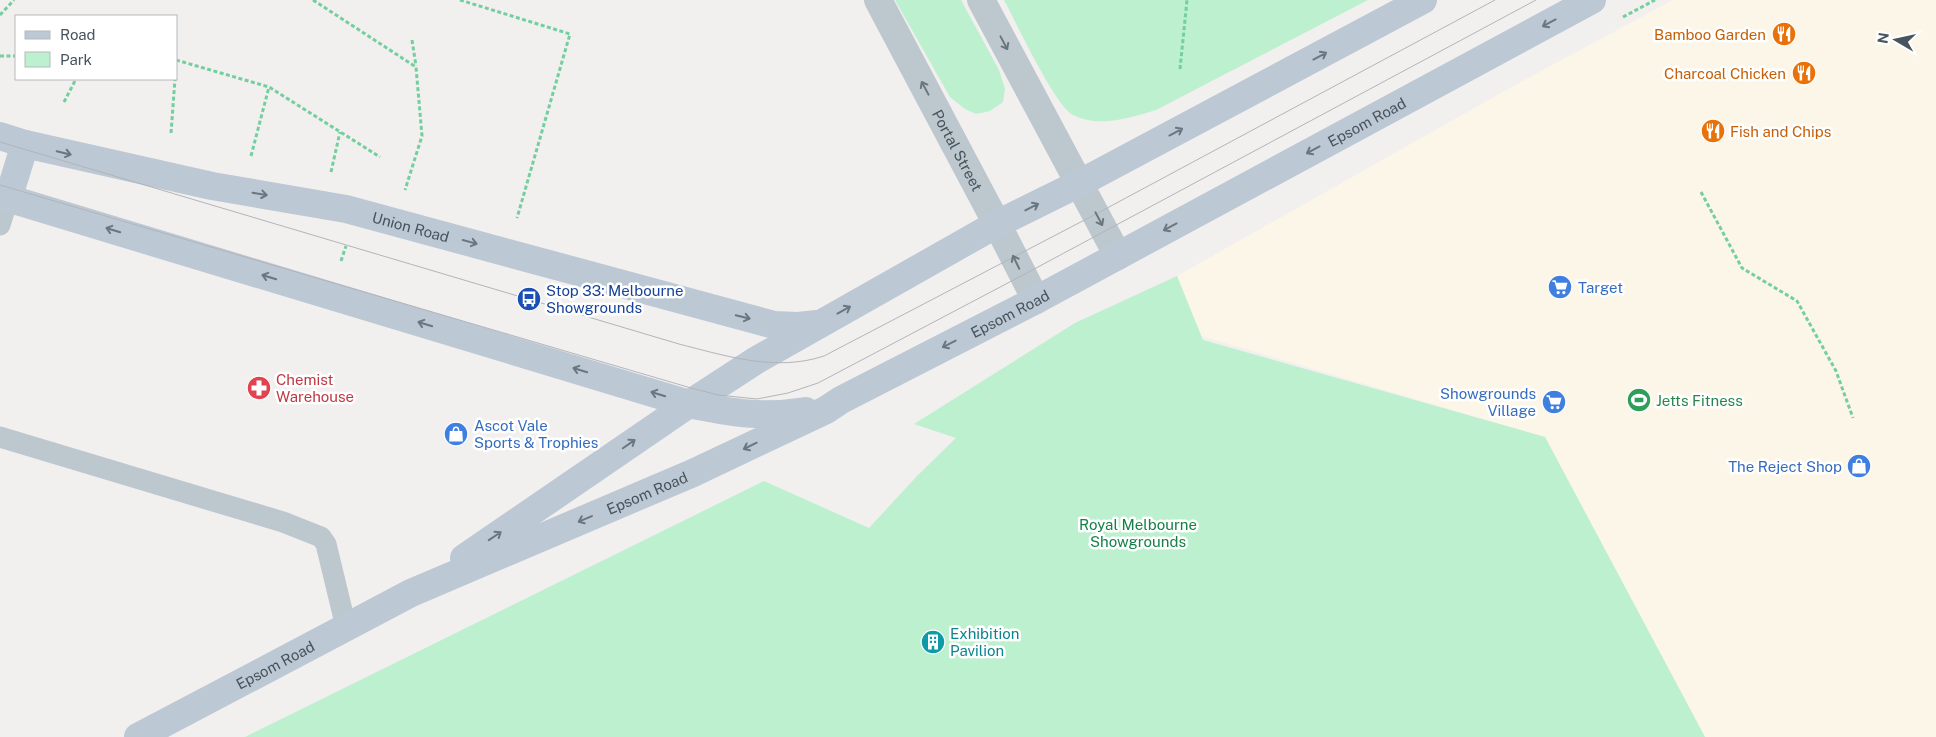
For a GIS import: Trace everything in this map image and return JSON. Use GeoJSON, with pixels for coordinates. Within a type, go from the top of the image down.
{"type":"FeatureCollection","features":[{"type":"Feature","properties":{"kind":"main road","name":"Epsom Road"},"geometry":{"type":"LineString","coordinates":[[412,593],[755,361],[998,224],[1423,0]]}},
{"type":"Feature","properties":{"kind":"main road","name":"Epsom Road"},"geometry":{"type":"LineString","coordinates":[[138,737],[412,593],[693,473],[826,410],[841,400],[1036,300],[1592,0]]}},
{"type":"Feature","properties":{"kind":"main road","name":"Union Road"},"geometry":{"type":"LineString","coordinates":[[12,140],[212,186],[338,208],[394,221],[774,324],[798,326],[819,324]]}},
{"type":"Feature","properties":{"kind":"main road"},"geometry":{"type":"LineString","coordinates":[[12,140],[4,198],[689,404],[726,412],[768,415],[825,408],[841,400]]}},
{"type":"Feature","properties":{"kind":"street","name":"Portal Street"},"geometry":{"type":"LineString","coordinates":[[878,0],[998,224],[1036,300]]}},
{"type":"Feature","properties":{"kind":"street"},"geometry":{"type":"LineString","coordinates":[[981,0],[1118,256]]}},
{"type":"Feature","properties":{"kind":"lane"},"geometry":{"type":"LineString","coordinates":[[0,225],[4,198]]}},
{"type":"Feature","properties":{"kind":"lane"},"geometry":{"type":"LineString","coordinates":[[0,437],[283,522],[321,537],[326,544],[346,627]]}},
{"type":"Feature","properties":{"kind":"path"},"geometry":{"type":"LineString","coordinates":[[0,15],[14,0]]}},
{"type":"Feature","properties":{"kind":"path"},"geometry":{"type":"LineString","coordinates":[[313,0],[416,66]]}},
{"type":"Feature","properties":{"kind":"path"},"geometry":{"type":"LineString","coordinates":[[460,0],[570,34],[515,228],[506,252]]}},
{"type":"Feature","properties":{"kind":"path"},"geometry":{"type":"LineString","coordinates":[[1180,69],[1187,0]]}},
{"type":"Feature","properties":{"kind":"path"},"geometry":{"type":"LineString","coordinates":[[394,221],[422,136],[412,40]]}},
{"type":"Feature","properties":{"kind":"path"},"geometry":{"type":"LineString","coordinates":[[0,56],[15,56]]}},
{"type":"Feature","properties":{"kind":"path"},"geometry":{"type":"LineString","coordinates":[[178,61],[269,87],[380,157]]}},
{"type":"Feature","properties":{"kind":"path"},"geometry":{"type":"LineString","coordinates":[[64,102],[75,80]]}},
{"type":"Feature","properties":{"kind":"path"},"geometry":{"type":"LineString","coordinates":[[171,133],[175,80]]}},
{"type":"Feature","properties":{"kind":"path"},"geometry":{"type":"LineString","coordinates":[[251,157],[269,87]]}},
{"type":"Feature","properties":{"kind":"path"},"geometry":{"type":"LineString","coordinates":[[330,180],[340,131]]}},
{"type":"Feature","properties":{"kind":"path"},"geometry":{"type":"LineString","coordinates":[[1701,192],[1742,268],[1798,301],[1836,371],[1853,418]]}},
{"type":"Feature","properties":{"kind":"shaded area","name":"Showgrounds Village"},"geometry":{"type":"Polygon","coordinates":[[[1673,0],[1936,0],[1936,737],[1705,737],[1545,437],[1201,336],[1177,276],[1508,89],[1673,0]]]}},
{"type":"Feature","properties":{"kind":"green space"},"geometry":{"type":"Polygon","coordinates":[[[895,0],[961,0],[999,70],[1005,89],[1003,102],[990,111],[976,114],[965,109],[950,97],[895,0]]]}},
{"type":"Feature","properties":{"kind":"green space"},"geometry":{"type":"Polygon","coordinates":[[[1004,0],[1368,0],[1156,110],[1125,119],[1093,121],[1073,115],[1056,96],[1026,44],[1004,0]]]}},
{"type":"Feature","properties":{"kind":"green space","name":"Royal Melbourne Showgrounds"},"geometry":{"type":"Polygon","coordinates":[[[1177,276],[1203,340],[1545,437],[1705,737],[245,737],[764,481],[869,528],[917,476],[956,438],[914,424],[1075,323],[1177,276]]]}},
{"type":"Feature","properties":{"kind":"tram line"},"geometry":{"type":"LineString","coordinates":[[0,142],[679,344],[751,361],[788,363],[824,356],[1096,214],[1495,0]]}},
{"type":"Feature","properties":{"kind":"tram line"},"geometry":{"type":"LineString","coordinates":[[0,185],[691,388],[718,395],[757,399],[788,393],[818,383],[1536,0]]}},
{"type":"Feature","properties":{"kind":"place","name":"Bamboo Garden"},"geometry":{"type":"Point","coordinates":[1784,34]}},
{"type":"Feature","properties":{"kind":"place","name":"Charcoal Chicken"},"geometry":{"type":"Point","coordinates":[1804,73]}},
{"type":"Feature","properties":{"kind":"place","name":"Fish and Chips"},"geometry":{"type":"Point","coordinates":[1713,131]}},
{"type":"Feature","properties":{"kind":"place","name":"Target"},"geometry":{"type":"Point","coordinates":[1560,287]}},
{"type":"Feature","properties":{"kind":"place","name":"Stop 33: Melbourne Showgrounds"},"geometry":{"type":"Point","coordinates":[529,299]}},
{"type":"Feature","properties":{"kind":"place","name":"Chemist Warehouse"},"geometry":{"type":"Point","coordinates":[259,388]}},
{"type":"Feature","properties":{"kind":"place","name":"Jetts Fitness"},"geometry":{"type":"Point","coordinates":[1639,400]}},
{"type":"Feature","properties":{"kind":"place","name":"Showgrounds Village"},"geometry":{"type":"Point","coordinates":[1554,402]}},
{"type":"Feature","properties":{"kind":"place","name":"Ascot Vale Sports & Trophies"},"geometry":{"type":"Point","coordinates":[456,434]}},
{"type":"Feature","properties":{"kind":"place","name":"The Reject Shop"},"geometry":{"type":"Point","coordinates":[1859,466]}},
{"type":"Feature","properties":{"kind":"place","name":"Exhibition Pavilion"},"geometry":{"type":"Point","coordinates":[933,642]}}]}
